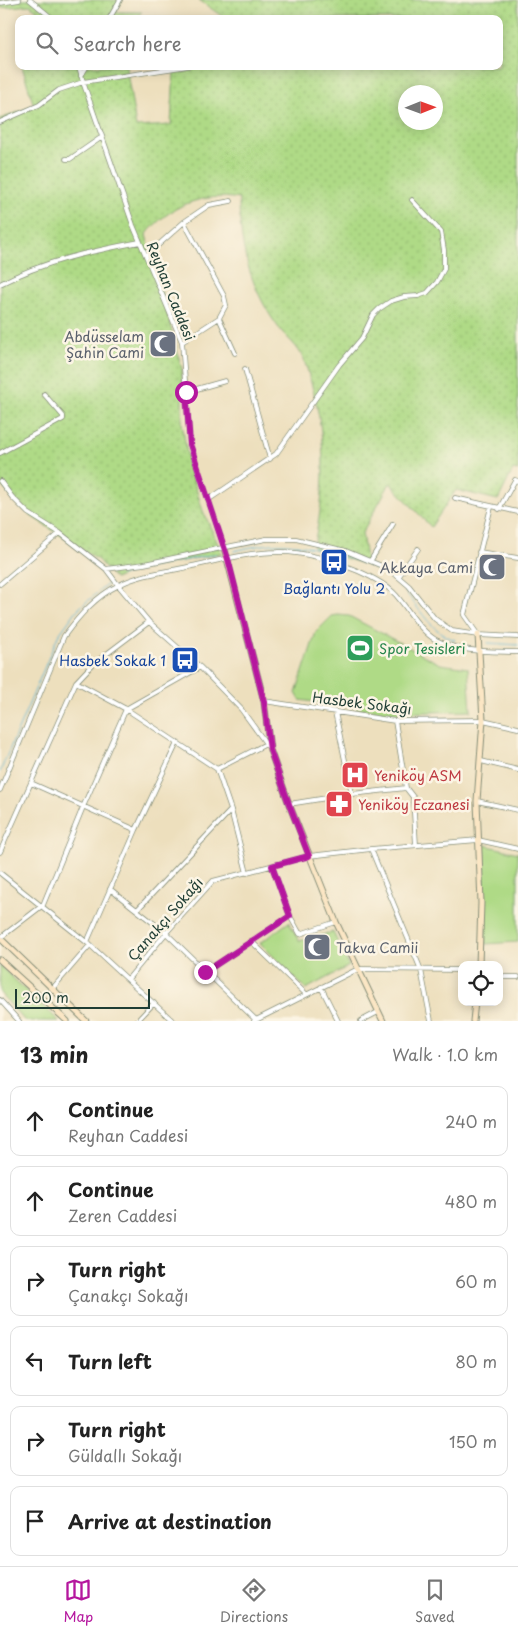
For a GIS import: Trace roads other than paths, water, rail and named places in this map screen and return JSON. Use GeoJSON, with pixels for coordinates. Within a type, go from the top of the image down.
{"type":"FeatureCollection","features":[{"type":"Feature","properties":{"kind":"street"},"geometry":{"type":"LineString","coordinates":[[0,3],[19,0]]}},
{"type":"Feature","properties":{"kind":"street"},"geometry":{"type":"LineString","coordinates":[[30,0],[48,15]]}},
{"type":"Feature","properties":{"kind":"street"},"geometry":{"type":"LineString","coordinates":[[111,15],[120,0]]}},
{"type":"Feature","properties":{"kind":"street","name":"Reyhan Caddesi"},"geometry":{"type":"LineString","coordinates":[[80,70],[140,242],[182,342],[190,444],[224,547]]}},
{"type":"Feature","properties":{"kind":"street"},"geometry":{"type":"LineString","coordinates":[[82,79],[85,70]]}},
{"type":"Feature","properties":{"kind":"street"},"geometry":{"type":"LineString","coordinates":[[0,122],[39,105],[59,90],[82,79],[155,70]]}},
{"type":"Feature","properties":{"kind":"street"},"geometry":{"type":"LineString","coordinates":[[66,159],[102,137]]}},
{"type":"Feature","properties":{"kind":"street"},"geometry":{"type":"LineString","coordinates":[[208,500],[276,454],[339,365],[362,338],[373,315],[379,309],[391,301],[427,294],[443,273],[444,250],[441,232],[412,200]]}},
{"type":"Feature","properties":{"kind":"street"},"geometry":{"type":"LineString","coordinates":[[146,256],[184,222],[209,206],[231,201]]}},
{"type":"Feature","properties":{"kind":"street"},"geometry":{"type":"LineString","coordinates":[[182,342],[219,318],[226,305],[224,296],[184,222]]}},
{"type":"Feature","properties":{"kind":"street"},"geometry":{"type":"LineString","coordinates":[[0,284],[52,262],[96,250],[140,242]]}},
{"type":"Feature","properties":{"kind":"street"},"geometry":{"type":"LineString","coordinates":[[219,318],[235,353]]}},
{"type":"Feature","properties":{"kind":"street"},"geometry":{"type":"LineString","coordinates":[[245,369],[270,459]]}},
{"type":"Feature","properties":{"kind":"street"},"geometry":{"type":"LineString","coordinates":[[186,392],[225,381]]}},
{"type":"Feature","properties":{"kind":"street"},"geometry":{"type":"LineString","coordinates":[[0,453],[63,420],[62,416],[44,394]]}},
{"type":"Feature","properties":{"kind":"street"},"geometry":{"type":"LineString","coordinates":[[499,509],[515,480],[518,481]]}},
{"type":"Feature","properties":{"kind":"street"},"geometry":{"type":"LineString","coordinates":[[0,481],[12,498],[28,513],[60,533],[106,569],[149,622],[200,667],[242,709],[270,750]]}},
{"type":"Feature","properties":{"kind":"street"},"geometry":{"type":"LineString","coordinates":[[456,498],[518,512]]}},
{"type":"Feature","properties":{"kind":"street"},"geometry":{"type":"LineString","coordinates":[[479,961],[481,903],[478,801],[482,720],[478,636],[464,615],[491,507]]}},
{"type":"Feature","properties":{"kind":"street"},"geometry":{"type":"LineString","coordinates":[[371,560],[393,524]]}},
{"type":"Feature","properties":{"kind":"street"},"geometry":{"type":"LineString","coordinates":[[0,581],[60,533]]}},
{"type":"Feature","properties":{"kind":"street"},"geometry":{"type":"LineString","coordinates":[[106,569],[144,564],[266,539],[290,539],[337,549],[371,560],[389,569],[399,576],[432,615],[444,626],[456,633],[478,636],[518,637]]}},
{"type":"Feature","properties":{"kind":"street"},"geometry":{"type":"LineString","coordinates":[[224,547],[264,702],[270,750],[289,804],[336,922],[383,1021]]}},
{"type":"Feature","properties":{"kind":"street"},"geometry":{"type":"LineString","coordinates":[[399,576],[418,549]]}},
{"type":"Feature","properties":{"kind":"street"},"geometry":{"type":"LineString","coordinates":[[0,790],[64,636],[78,617],[93,602],[118,585],[137,578],[228,559],[277,552],[293,552],[334,562],[386,586],[396,594],[421,628],[436,640],[452,646],[478,650],[518,652]]}},
{"type":"Feature","properties":{"kind":"street"},"geometry":{"type":"LineString","coordinates":[[479,552],[518,558]]}},
{"type":"Feature","properties":{"kind":"street"},"geometry":{"type":"LineString","coordinates":[[0,852],[76,682],[92,665],[149,622]]}},
{"type":"Feature","properties":{"kind":"street"},"geometry":{"type":"LineString","coordinates":[[86,1021],[0,938],[42,906],[126,709],[200,667]]}},
{"type":"Feature","properties":{"kind":"street"},"geometry":{"type":"LineString","coordinates":[[76,682],[126,709],[217,769],[232,810],[247,873]]}},
{"type":"Feature","properties":{"kind":"street","name":"Hasbek Sokağı"},"geometry":{"type":"LineString","coordinates":[[264,702],[395,721],[482,720],[518,728]]}},
{"type":"Feature","properties":{"kind":"street"},"geometry":{"type":"LineString","coordinates":[[335,712],[352,794]]}},
{"type":"Feature","properties":{"kind":"street"},"geometry":{"type":"LineString","coordinates":[[395,721],[406,788],[413,798],[416,845]]}},
{"type":"Feature","properties":{"kind":"street"},"geometry":{"type":"LineString","coordinates":[[52,989],[89,943],[110,888],[178,743]]}},
{"type":"Feature","properties":{"kind":"street"},"geometry":{"type":"LineString","coordinates":[[217,769],[266,744]]}},
{"type":"Feature","properties":{"kind":"street"},"geometry":{"type":"LineString","coordinates":[[481,761],[518,770]]}},
{"type":"Feature","properties":{"kind":"street"},"geometry":{"type":"LineString","coordinates":[[31,783],[136,830]]}},
{"type":"Feature","properties":{"kind":"street"},"geometry":{"type":"LineString","coordinates":[[289,804],[406,788]]}},
{"type":"Feature","properties":{"kind":"street"},"geometry":{"type":"LineString","coordinates":[[478,801],[518,810]]}},
{"type":"Feature","properties":{"kind":"street"},"geometry":{"type":"LineString","coordinates":[[136,910],[232,810]]}},
{"type":"Feature","properties":{"kind":"street","name":"Çanakçı Sokağı"},"geometry":{"type":"LineString","coordinates":[[128,979],[213,881],[309,856],[371,849],[478,840],[518,849]]}},
{"type":"Feature","properties":{"kind":"street"},"geometry":{"type":"LineString","coordinates":[[371,849],[421,970],[431,1021]]}},
{"type":"Feature","properties":{"kind":"street"},"geometry":{"type":"LineString","coordinates":[[272,866],[290,916],[300,934],[336,922]]}},
{"type":"Feature","properties":{"kind":"street"},"geometry":{"type":"LineString","coordinates":[[0,873],[89,943],[173,1021]]}},
{"type":"Feature","properties":{"kind":"street"},"geometry":{"type":"LineString","coordinates":[[110,888],[166,933],[255,1020],[358,970],[458,970]]}},
{"type":"Feature","properties":{"kind":"street"},"geometry":{"type":"LineString","coordinates":[[205,972],[290,916]]}},
{"type":"Feature","properties":{"kind":"street"},"geometry":{"type":"LineString","coordinates":[[251,941],[306,994]]}},
{"type":"Feature","properties":{"kind":"street"},"geometry":{"type":"LineString","coordinates":[[0,960],[67,1021]]}},
{"type":"Feature","properties":{"kind":"street"},"geometry":{"type":"LineString","coordinates":[[503,977],[518,977]]}},
{"type":"Feature","properties":{"kind":"street"},"geometry":{"type":"LineString","coordinates":[[321,987],[338,1021]]}},
{"type":"Feature","properties":{"kind":"street"},"geometry":{"type":"LineString","coordinates":[[0,1000],[19,1021]]}},
{"type":"Feature","properties":{"kind":"street"},"geometry":{"type":"LineString","coordinates":[[137,1021],[154,1003]]}},
{"type":"Feature","properties":{"kind":"street"},"geometry":{"type":"LineString","coordinates":[[473,1021],[475,1006]]}},
{"type":"Feature","properties":{"kind":"street"},"geometry":{"type":"LineString","coordinates":[[360,1021],[378,1012]]}},
{"type":"Feature","properties":{"kind":"street"},"geometry":{"type":"LineString","coordinates":[[264,1016],[267,1021]]}},
{"type":"Feature","properties":{"kind":"waterway"},"geometry":{"type":"LineString","coordinates":[[234,551],[271,544],[298,545],[331,552],[365,564],[394,581],[404,590],[432,625],[446,636],[455,640]]}},
{"type":"Feature","properties":{"kind":"waterway"},"geometry":{"type":"LineString","coordinates":[[121,576],[142,569],[216,554]]}},
{"type":"Feature","properties":{"kind":"waterway"},"geometry":{"type":"LineString","coordinates":[[0,772],[58,636],[77,610],[109,583]]}},
{"type":"Feature","properties":{"kind":"waterway"},"geometry":{"type":"LineString","coordinates":[[488,643],[518,645]]}},
{"type":"Feature","properties":{"kind":"place","name":"Abdüsselam Şahin Cami"},"geometry":{"type":"Point","coordinates":[163,344]}},
{"type":"Feature","properties":{"kind":"place","name":"Bağlantı Yolu 2"},"geometry":{"type":"Point","coordinates":[334,562]}},
{"type":"Feature","properties":{"kind":"place","name":"Akkaya Cami"},"geometry":{"type":"Point","coordinates":[492,567]}},
{"type":"Feature","properties":{"kind":"place","name":"Spor Tesisleri"},"geometry":{"type":"Point","coordinates":[360,648]}},
{"type":"Feature","properties":{"kind":"place","name":"Hasbek Sokak 1"},"geometry":{"type":"Point","coordinates":[185,660]}},
{"type":"Feature","properties":{"kind":"place","name":"Yeniköy ASM"},"geometry":{"type":"Point","coordinates":[355,775]}},
{"type":"Feature","properties":{"kind":"place","name":"Yeniköy Eczanesi"},"geometry":{"type":"Point","coordinates":[339,804]}},
{"type":"Feature","properties":{"kind":"place","name":"Takva Camii"},"geometry":{"type":"Point","coordinates":[317,947]}}]}
